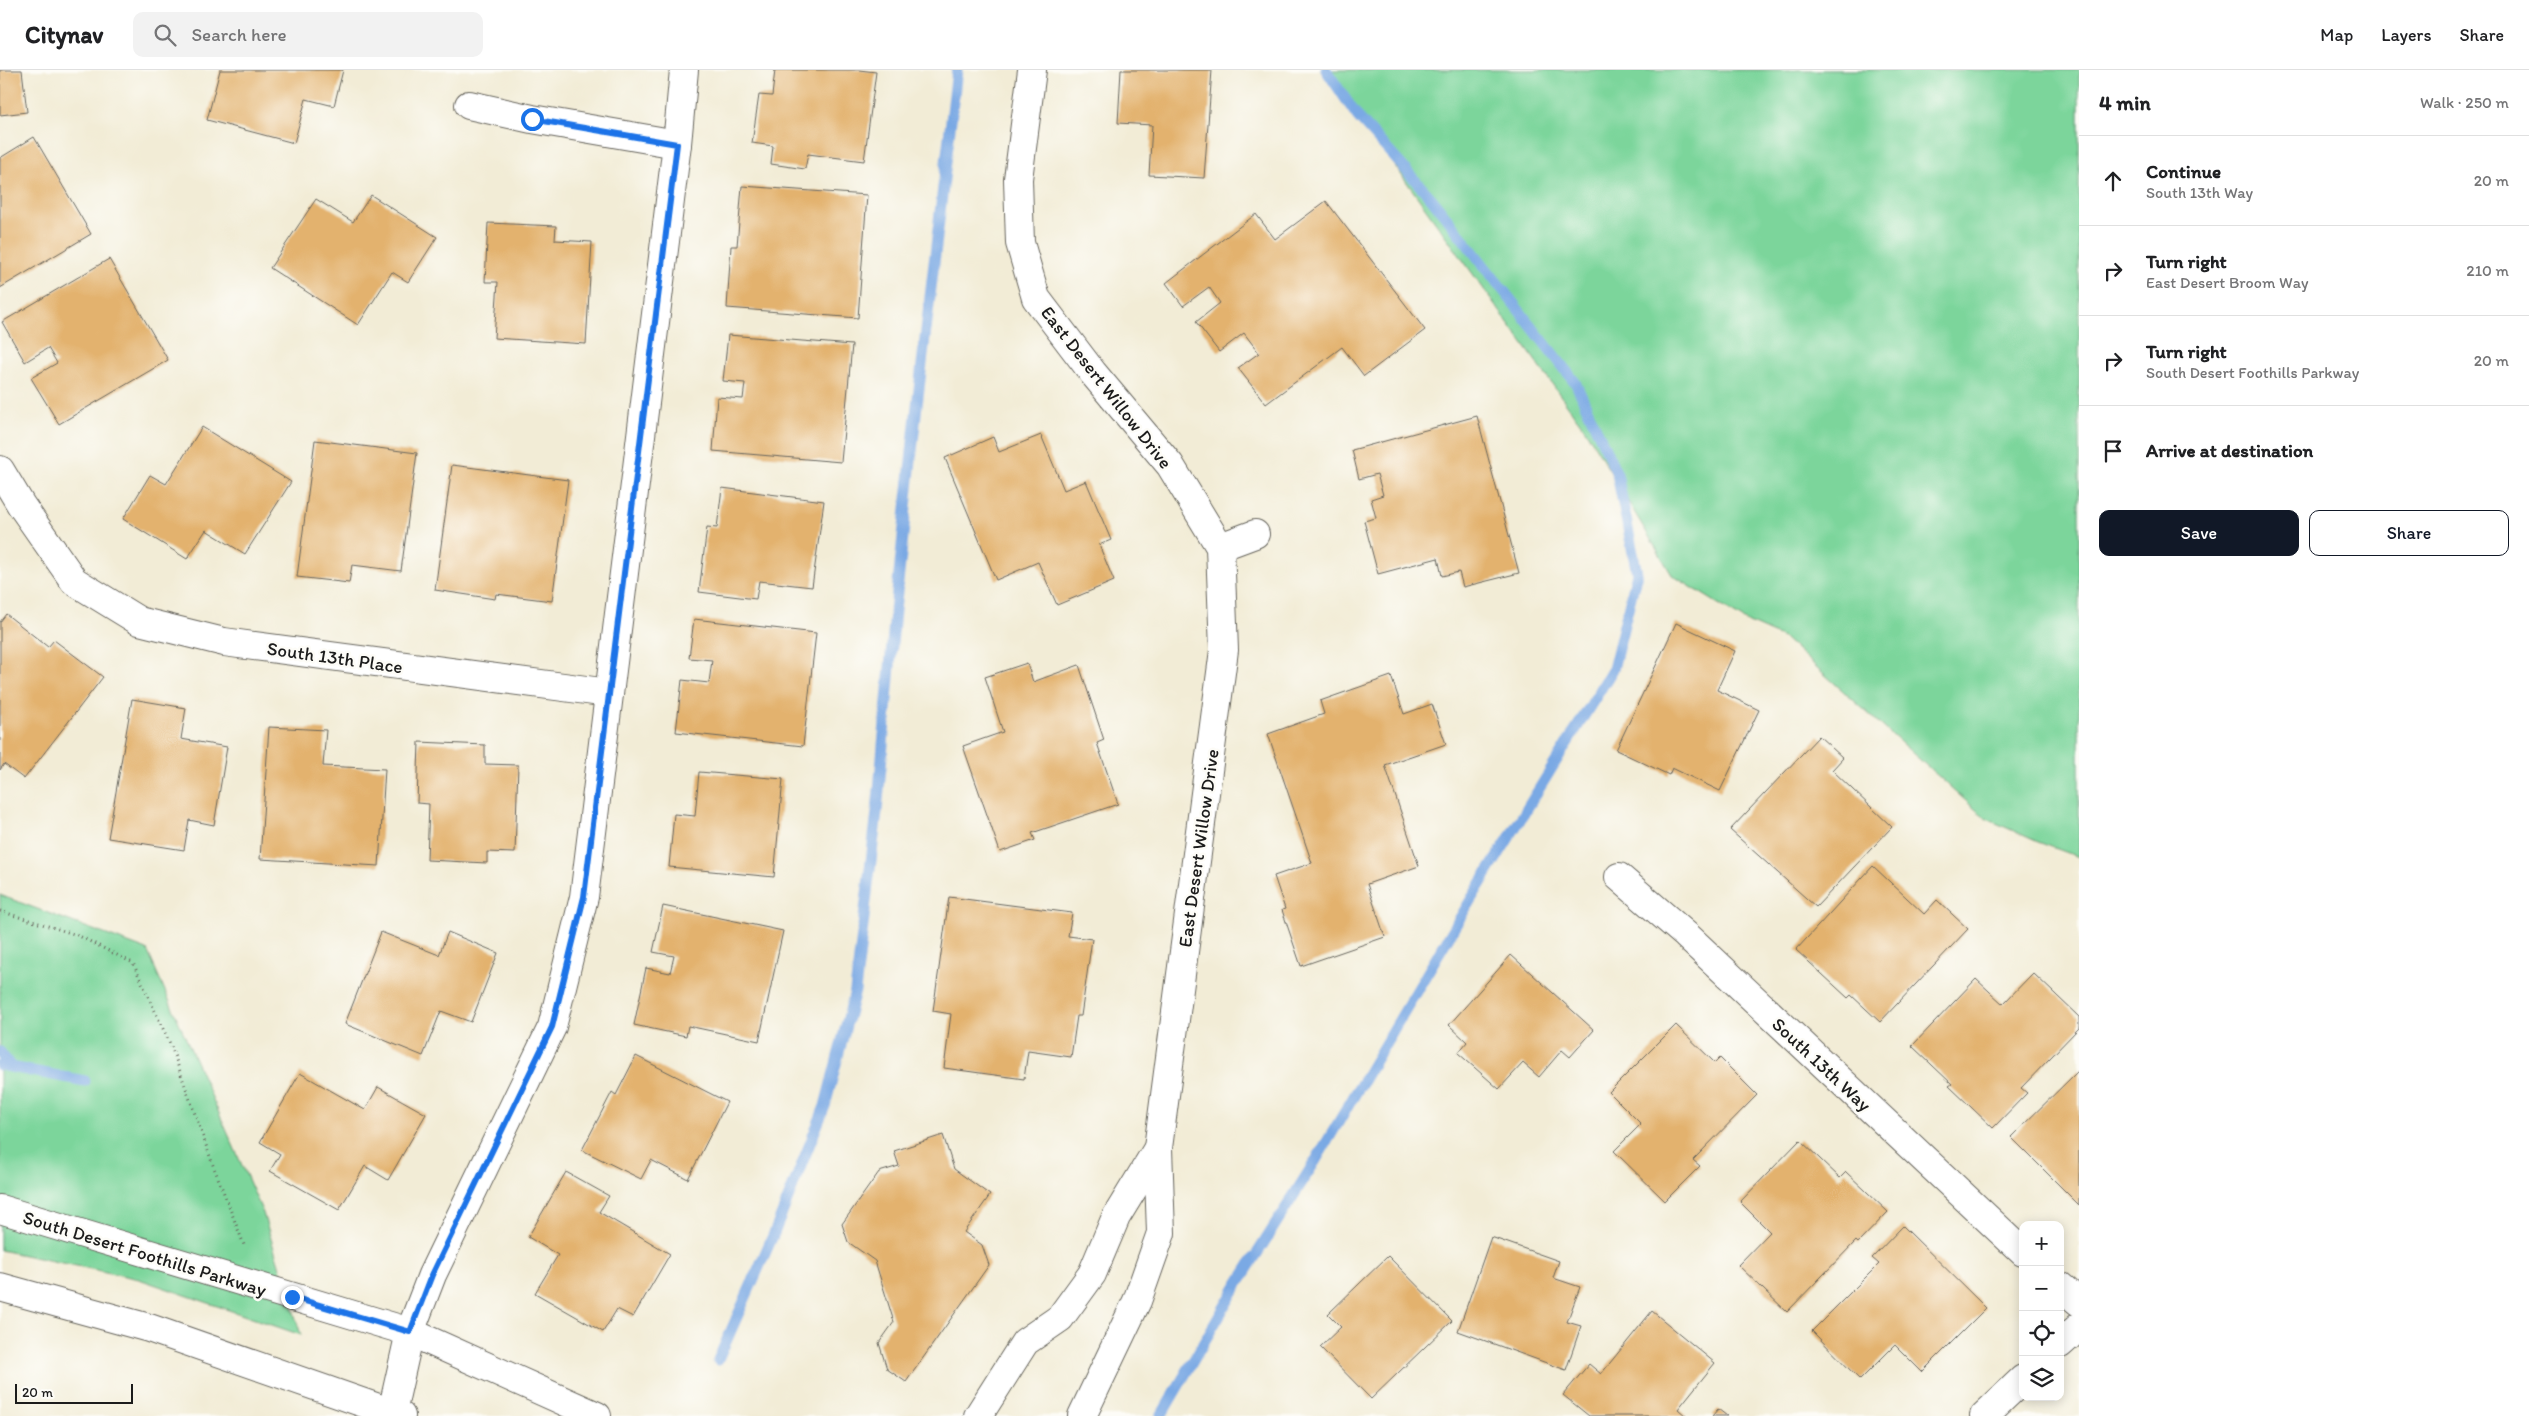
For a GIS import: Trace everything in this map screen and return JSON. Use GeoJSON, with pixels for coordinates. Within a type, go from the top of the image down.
{"type":"FeatureCollection","features":[{"type":"Feature","properties":{"kind":"street"},"geometry":{"type":"LineString","coordinates":[[0,1287],[149,1328],[396,1414],[410,1332],[432,1275],[552,1027],[584,897],[677,144],[684,70]]}},
{"type":"Feature","properties":{"kind":"street","name":"East Desert Willow Drive"},"geometry":{"type":"LineString","coordinates":[[1032,70],[1018,179],[1020,243],[1036,298],[1093,374],[1170,466],[1220,546],[1224,650],[1158,1148],[1161,1233],[1137,1301],[1082,1416]]}},
{"type":"Feature","properties":{"kind":"street"},"geometry":{"type":"LineString","coordinates":[[469,105],[532,119],[677,144]]}},
{"type":"Feature","properties":{"kind":"street","name":"South 13th Place"},"geometry":{"type":"LineString","coordinates":[[0,470],[21,505],[74,581],[139,621],[224,642],[609,694]]}},
{"type":"Feature","properties":{"kind":"street"},"geometry":{"type":"LineString","coordinates":[[1220,546],[1256,534]]}},
{"type":"Feature","properties":{"kind":"street","name":"South 13th Way"},"geometry":{"type":"LineString","coordinates":[[1619,877],[1686,935],[2019,1248]]}},
{"type":"Feature","properties":{"kind":"street","name":"East Desert Willow Drive"},"geometry":{"type":"LineString","coordinates":[[978,1416],[1025,1342],[1060,1318],[1092,1274],[1116,1217],[1158,1148]]}},
{"type":"Feature","properties":{"kind":"street","name":"South Desert Foothills Parkway"},"geometry":{"type":"LineString","coordinates":[[0,1209],[410,1332],[597,1416]]}},
{"type":"Feature","properties":{"kind":"street"},"geometry":{"type":"LineString","coordinates":[[2064,1289],[2079,1302]]}},
{"type":"Feature","properties":{"kind":"street"},"geometry":{"type":"LineString","coordinates":[[2064,1340],[2079,1327]]}},
{"type":"Feature","properties":{"kind":"street"},"geometry":{"type":"LineString","coordinates":[[1984,1416],[2019,1383]]}},
{"type":"Feature","properties":{"kind":"path"},"geometry":{"type":"LineString","coordinates":[[0,911],[78,935],[133,963],[171,1046],[213,1165],[245,1247]]}},
{"type":"Feature","properties":{"kind":"green space"},"geometry":{"type":"Polygon","coordinates":[[[1326,70],[2079,70],[2079,857],[2038,842],[1985,818],[1785,639],[1749,623],[1672,575],[1586,431],[1326,70]]]}},
{"type":"Feature","properties":{"kind":"green space"},"geometry":{"type":"Polygon","coordinates":[[[0,895],[147,950],[263,1213],[301,1335],[139,1279],[0,1250],[0,895]]]}},
{"type":"Feature","properties":{"kind":"building"},"geometry":{"type":"Polygon","coordinates":[[[0,70],[22,70],[27,112],[0,115],[0,70]]]}},
{"type":"Feature","properties":{"kind":"building"},"geometry":{"type":"Polygon","coordinates":[[[220,70],[343,70],[334,106],[306,99],[294,143],[207,120],[220,70]]]}},
{"type":"Feature","properties":{"kind":"building"},"geometry":{"type":"Polygon","coordinates":[[[775,70],[859,70],[876,72],[864,161],[808,154],[805,169],[771,164],[773,146],[752,143],[759,95],[772,96],[775,70]]]}},
{"type":"Feature","properties":{"kind":"building"},"geometry":{"type":"Polygon","coordinates":[[[1121,70],[1212,70],[1204,178],[1149,175],[1152,125],[1118,123],[1121,70]]]}},
{"type":"Feature","properties":{"kind":"building"},"geometry":{"type":"Polygon","coordinates":[[[34,137],[91,234],[0,288],[0,158],[34,137]]]}},
{"type":"Feature","properties":{"kind":"building"},"geometry":{"type":"Polygon","coordinates":[[[742,186],[867,195],[858,318],[727,308],[731,246],[737,246],[742,186]]]}},
{"type":"Feature","properties":{"kind":"building"},"geometry":{"type":"Polygon","coordinates":[[[371,195],[437,237],[408,282],[392,272],[358,325],[270,268],[316,199],[353,222],[371,195]]]}},
{"type":"Feature","properties":{"kind":"building"},"geometry":{"type":"Polygon","coordinates":[[[1326,201],[1425,330],[1364,376],[1342,347],[1266,404],[1238,368],[1259,353],[1244,333],[1219,352],[1196,322],[1220,303],[1209,287],[1183,306],[1166,283],[1256,214],[1275,239],[1326,201]]]}},
{"type":"Feature","properties":{"kind":"building"},"geometry":{"type":"Polygon","coordinates":[[[488,223],[556,226],[555,240],[592,242],[586,344],[494,338],[498,282],[485,282],[488,223]]]}},
{"type":"Feature","properties":{"kind":"building"},"geometry":{"type":"Polygon","coordinates":[[[109,259],[168,360],[59,424],[31,378],[57,363],[48,348],[25,362],[2,322],[109,259]]]}},
{"type":"Feature","properties":{"kind":"building"},"geometry":{"type":"Polygon","coordinates":[[[728,335],[852,345],[841,462],[713,451],[717,397],[743,399],[745,383],[723,381],[728,335]]]}},
{"type":"Feature","properties":{"kind":"building"},"geometry":{"type":"Polygon","coordinates":[[[1477,416],[1519,573],[1463,587],[1459,572],[1442,576],[1438,558],[1378,574],[1364,521],[1376,518],[1371,499],[1383,495],[1377,474],[1359,479],[1352,450],[1477,416]]]}},
{"type":"Feature","properties":{"kind":"building"},"geometry":{"type":"Polygon","coordinates":[[[202,427],[291,482],[245,554],[206,530],[187,559],[123,519],[150,475],[166,484],[202,427]]]}},
{"type":"Feature","properties":{"kind":"building"},"geometry":{"type":"Polygon","coordinates":[[[1041,435],[1064,490],[1086,481],[1111,540],[1099,545],[1114,581],[1057,605],[1038,562],[996,580],[945,458],[993,437],[999,452],[1041,435]]]}},
{"type":"Feature","properties":{"kind":"building"},"geometry":{"type":"Polygon","coordinates":[[[315,440],[417,453],[401,571],[352,565],[349,583],[297,577],[315,440]]]}},
{"type":"Feature","properties":{"kind":"building"},"geometry":{"type":"Polygon","coordinates":[[[452,465],[568,480],[552,601],[496,594],[495,599],[435,590],[452,465]]]}},
{"type":"Feature","properties":{"kind":"building"},"geometry":{"type":"Polygon","coordinates":[[[722,488],[824,501],[812,587],[759,581],[756,599],[699,592],[707,527],[717,528],[722,488]]]}},
{"type":"Feature","properties":{"kind":"building"},"geometry":{"type":"Polygon","coordinates":[[[6,614],[48,647],[54,640],[103,677],[24,779],[4,764],[0,770],[0,622],[6,614]]]}},
{"type":"Feature","properties":{"kind":"building"},"geometry":{"type":"Polygon","coordinates":[[[694,619],[816,633],[803,746],[676,732],[682,680],[709,683],[712,660],[689,658],[694,619]]]}},
{"type":"Feature","properties":{"kind":"building"},"geometry":{"type":"Polygon","coordinates":[[[1676,623],[1735,651],[1717,690],[1759,710],[1720,791],[1672,768],[1669,775],[1616,750],[1676,623]]]}},
{"type":"Feature","properties":{"kind":"building"},"geometry":{"type":"Polygon","coordinates":[[[1027,663],[1033,682],[1079,665],[1104,740],[1097,743],[1118,804],[1032,833],[1035,840],[1000,852],[963,746],[1003,732],[985,677],[1027,663]]]}},
{"type":"Feature","properties":{"kind":"building"},"geometry":{"type":"Polygon","coordinates":[[[1391,676],[1404,714],[1432,704],[1446,744],[1385,765],[1419,866],[1367,884],[1385,937],[1301,966],[1282,910],[1285,909],[1274,876],[1312,863],[1268,734],[1324,714],[1320,701],[1391,676]]]}},
{"type":"Feature","properties":{"kind":"building"},"geometry":{"type":"Polygon","coordinates":[[[132,699],[186,708],[181,739],[227,747],[214,825],[189,820],[184,850],[108,838],[132,699]]]}},
{"type":"Feature","properties":{"kind":"building"},"geometry":{"type":"Polygon","coordinates":[[[269,727],[326,730],[323,766],[385,769],[379,866],[260,859],[269,727]]]}},
{"type":"Feature","properties":{"kind":"building"},"geometry":{"type":"Polygon","coordinates":[[[1819,736],[1843,758],[1832,770],[1892,827],[1816,907],[1730,830],[1819,736]]]}},
{"type":"Feature","properties":{"kind":"building"},"geometry":{"type":"Polygon","coordinates":[[[419,742],[485,745],[485,764],[518,765],[515,853],[487,852],[487,863],[427,860],[429,804],[417,803],[419,742]]]}},
{"type":"Feature","properties":{"kind":"building"},"geometry":{"type":"Polygon","coordinates":[[[699,772],[783,779],[774,877],[669,867],[674,814],[695,816],[699,772]]]}},
{"type":"Feature","properties":{"kind":"building"},"geometry":{"type":"Polygon","coordinates":[[[1873,866],[1924,914],[1937,900],[1968,929],[1880,1022],[1851,995],[1848,998],[1796,950],[1873,866]]]}},
{"type":"Feature","properties":{"kind":"building"},"geometry":{"type":"Polygon","coordinates":[[[949,897],[1072,913],[1068,936],[1092,939],[1081,1016],[1077,1016],[1071,1057],[1028,1051],[1024,1079],[944,1068],[951,1014],[933,1011],[949,897]]]}},
{"type":"Feature","properties":{"kind":"building"},"geometry":{"type":"Polygon","coordinates":[[[663,906],[783,931],[759,1041],[688,1026],[686,1036],[634,1025],[646,968],[670,973],[674,956],[653,952],[663,906]]]}},
{"type":"Feature","properties":{"kind":"building"},"geometry":{"type":"Polygon","coordinates":[[[381,932],[439,955],[448,932],[498,953],[471,1022],[441,1011],[423,1056],[345,1024],[381,932]]]}},
{"type":"Feature","properties":{"kind":"building"},"geometry":{"type":"Polygon","coordinates":[[[1511,955],[1594,1030],[1570,1057],[1562,1050],[1539,1077],[1523,1063],[1499,1089],[1458,1053],[1467,1042],[1449,1025],[1511,955]]]}},
{"type":"Feature","properties":{"kind":"building"},"geometry":{"type":"Polygon","coordinates":[[[2033,973],[2079,1017],[2079,1028],[2021,1088],[2027,1093],[1993,1128],[1949,1086],[1952,1084],[1912,1046],[1976,979],[2003,1004],[2033,973]]]}},
{"type":"Feature","properties":{"kind":"building"},"geometry":{"type":"Polygon","coordinates":[[[1676,1025],[1715,1063],[1720,1058],[1757,1095],[1693,1160],[1700,1166],[1665,1201],[1614,1151],[1641,1124],[1609,1092],[1676,1025]]]}},
{"type":"Feature","properties":{"kind":"building"},"geometry":{"type":"Polygon","coordinates":[[[636,1056],[727,1102],[688,1179],[651,1160],[641,1179],[582,1150],[612,1092],[616,1095],[636,1056]]]}},
{"type":"Feature","properties":{"kind":"building"},"geometry":{"type":"Polygon","coordinates":[[[2079,1070],[2079,1205],[2011,1137],[2079,1070]]]}},
{"type":"Feature","properties":{"kind":"building"},"geometry":{"type":"Polygon","coordinates":[[[300,1073],[365,1110],[378,1087],[426,1114],[388,1180],[365,1166],[339,1210],[270,1171],[280,1154],[260,1142],[300,1073]]]}},
{"type":"Feature","properties":{"kind":"building"},"geometry":{"type":"Polygon","coordinates":[[[943,1135],[954,1169],[990,1195],[964,1232],[982,1245],[989,1265],[906,1382],[887,1369],[879,1343],[894,1322],[875,1261],[848,1242],[842,1224],[879,1172],[899,1166],[894,1151],[943,1135]]]}},
{"type":"Feature","properties":{"kind":"building"},"geometry":{"type":"Polygon","coordinates":[[[1800,1140],[1840,1178],[1846,1172],[1888,1212],[1858,1243],[1856,1241],[1787,1312],[1738,1265],[1770,1232],[1740,1202],[1800,1140]]]}},
{"type":"Feature","properties":{"kind":"building"},"geometry":{"type":"Polygon","coordinates":[[[566,1172],[609,1196],[599,1212],[670,1254],[633,1317],[617,1309],[603,1332],[535,1293],[558,1255],[528,1237],[566,1172]]]}},
{"type":"Feature","properties":{"kind":"building"},"geometry":{"type":"Polygon","coordinates":[[[1903,1226],[1986,1308],[1922,1372],[1895,1345],[1860,1380],[1812,1331],[1879,1264],[1872,1258],[1903,1226]]]}},
{"type":"Feature","properties":{"kind":"building"},"geometry":{"type":"Polygon","coordinates":[[[1491,1237],[1559,1261],[1553,1278],[1580,1287],[1567,1322],[1581,1326],[1566,1370],[1458,1331],[1491,1237]]]}},
{"type":"Feature","properties":{"kind":"building"},"geometry":{"type":"Polygon","coordinates":[[[1388,1256],[1452,1321],[1371,1399],[1320,1347],[1341,1327],[1328,1314],[1388,1256]]]}},
{"type":"Feature","properties":{"kind":"building"},"geometry":{"type":"Polygon","coordinates":[[[1652,1311],[1715,1363],[1678,1409],[1686,1416],[1589,1416],[1563,1395],[1589,1364],[1601,1374],[1652,1311]]]}},
{"type":"Feature","properties":{"kind":"building"},"geometry":{"type":"Polygon","coordinates":[[[1718,1409],[1727,1416],[1712,1416],[1718,1409]]]}},
{"type":"Feature","properties":{"kind":"waterway"},"geometry":{"type":"LineString","coordinates":[[718,1360],[775,1231],[825,1106],[855,991],[877,812],[895,611],[916,414],[957,70]]}},
{"type":"Feature","properties":{"kind":"waterway"},"geometry":{"type":"LineString","coordinates":[[1161,1416],[1236,1287],[1316,1160],[1470,901],[1613,669],[1637,573],[1617,474],[1575,382],[1432,199],[1357,116],[1326,70]]}},
{"type":"Feature","properties":{"kind":"waterway"},"geometry":{"type":"LineString","coordinates":[[0,1052],[11,1067]]}},
{"type":"Feature","properties":{"kind":"waterway"},"geometry":{"type":"LineString","coordinates":[[0,1065],[85,1081]]}},
{"type":"Feature","properties":{"kind":"route"},"geometry":{"type":"LineString","coordinates":[[292,1297],[410,1332],[432,1275],[552,1027],[584,897],[677,144],[532,119]]}}]}
